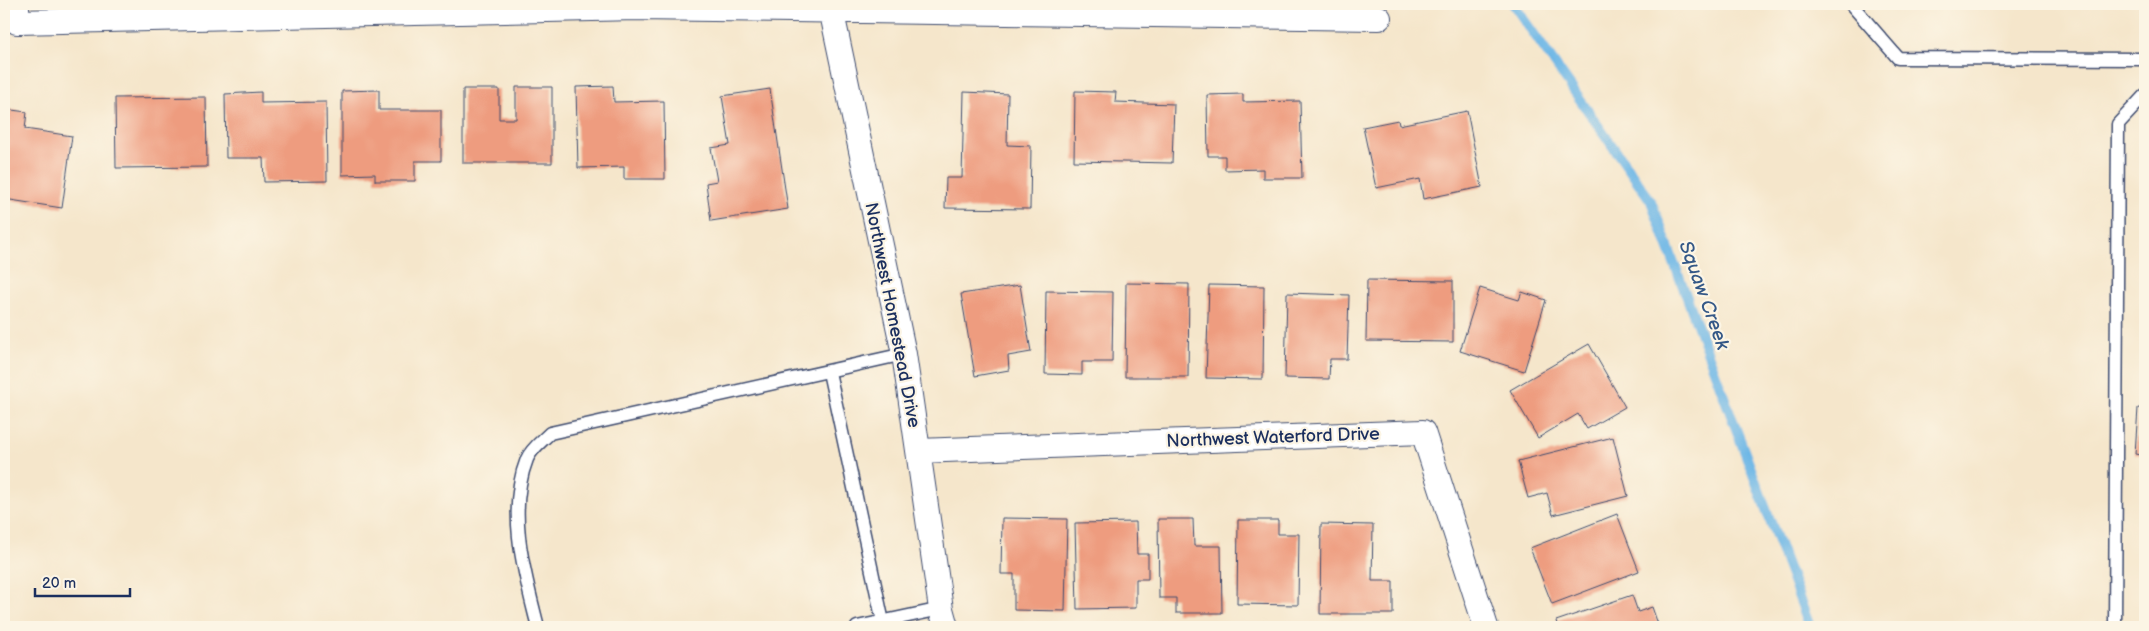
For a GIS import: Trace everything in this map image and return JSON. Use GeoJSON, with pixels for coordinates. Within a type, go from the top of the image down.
{"type":"FeatureCollection","features":[{"type":"Feature","properties":{"kind":"street"},"geometry":{"type":"LineString","coordinates":[[17,4],[17,22],[636,8],[831,8],[1379,18]]}},
{"type":"Feature","properties":{"kind":"street","name":"Northwest Homestead Drive"},"geometry":{"type":"LineString","coordinates":[[831,8],[904,354],[944,618]]}},
{"type":"Feature","properties":{"kind":"street","name":"Northwest Waterford Drive"},"geometry":{"type":"LineString","coordinates":[[919,451],[1423,432],[1486,627]]}},
{"type":"Feature","properties":{"kind":"lane"},"geometry":{"type":"LineString","coordinates":[[1852,4],[1898,58],[2145,59]]}},
{"type":"Feature","properties":{"kind":"lane"},"geometry":{"type":"LineString","coordinates":[[2115,627],[2118,124],[2145,95]]}},
{"type":"Feature","properties":{"kind":"lane"},"geometry":{"type":"LineString","coordinates":[[538,627],[518,537],[520,505],[527,459],[537,444],[550,433],[904,354]]}},
{"type":"Feature","properties":{"kind":"lane"},"geometry":{"type":"LineString","coordinates":[[829,372],[883,622]]}},
{"type":"Feature","properties":{"kind":"lane"},"geometry":{"type":"LineString","coordinates":[[857,627],[883,622],[944,618]]}},
{"type":"Feature","properties":{"kind":"building"},"geometry":{"type":"Polygon","coordinates":[[[613,86],[614,102],[664,101],[665,179],[624,179],[624,167],[578,168],[576,87],[613,86]]]}},
{"type":"Feature","properties":{"kind":"building"},"geometry":{"type":"Polygon","coordinates":[[[516,87],[552,87],[552,163],[463,163],[463,89],[499,89],[499,119],[516,119],[516,87]]]}},
{"type":"Feature","properties":{"kind":"building"},"geometry":{"type":"Polygon","coordinates":[[[770,89],[788,209],[711,221],[706,183],[717,181],[711,148],[730,145],[722,96],[770,89]]]}},
{"type":"Feature","properties":{"kind":"building"},"geometry":{"type":"Polygon","coordinates":[[[379,90],[379,110],[441,110],[441,161],[415,161],[415,181],[375,181],[375,174],[342,175],[342,91],[379,90]]]}},
{"type":"Feature","properties":{"kind":"building"},"geometry":{"type":"Polygon","coordinates":[[[1075,91],[1116,92],[1115,102],[1174,104],[1172,163],[1074,161],[1075,91]]]}},
{"type":"Feature","properties":{"kind":"building"},"geometry":{"type":"Polygon","coordinates":[[[261,92],[261,103],[326,102],[327,181],[264,182],[263,158],[226,158],[225,94],[261,92]]]}},
{"type":"Feature","properties":{"kind":"building"},"geometry":{"type":"Polygon","coordinates":[[[964,92],[1008,94],[1007,145],[1031,146],[1030,209],[945,208],[946,178],[962,178],[964,92]]]}},
{"type":"Feature","properties":{"kind":"building"},"geometry":{"type":"Polygon","coordinates":[[[1243,94],[1243,102],[1300,101],[1302,178],[1263,178],[1263,169],[1225,170],[1225,156],[1208,156],[1207,95],[1243,94]]]}},
{"type":"Feature","properties":{"kind":"building"},"geometry":{"type":"Polygon","coordinates":[[[206,97],[207,167],[116,168],[115,98],[206,97]]]}},
{"type":"Feature","properties":{"kind":"building"},"geometry":{"type":"Polygon","coordinates":[[[4,109],[27,112],[25,129],[72,136],[62,208],[4,199],[7,179],[4,178],[4,109]]]}},
{"type":"Feature","properties":{"kind":"building"},"geometry":{"type":"Polygon","coordinates":[[[1467,111],[1482,187],[1423,199],[1420,179],[1376,188],[1363,127],[1398,120],[1399,125],[1467,111]]]}},
{"type":"Feature","properties":{"kind":"building"},"geometry":{"type":"Polygon","coordinates":[[[1367,280],[1453,281],[1453,342],[1366,341],[1367,280]]]}},
{"type":"Feature","properties":{"kind":"building"},"geometry":{"type":"Polygon","coordinates":[[[1126,283],[1189,284],[1188,377],[1125,377],[1126,283]]]}},
{"type":"Feature","properties":{"kind":"building"},"geometry":{"type":"Polygon","coordinates":[[[1020,285],[1031,352],[1008,356],[1009,370],[975,376],[961,294],[1020,285]]]}},
{"type":"Feature","properties":{"kind":"building"},"geometry":{"type":"Polygon","coordinates":[[[1209,285],[1264,286],[1263,379],[1206,378],[1209,285]]]}},
{"type":"Feature","properties":{"kind":"building"},"geometry":{"type":"Polygon","coordinates":[[[1480,288],[1519,300],[1522,292],[1546,300],[1524,371],[1460,351],[1480,288]]]}},
{"type":"Feature","properties":{"kind":"building"},"geometry":{"type":"Polygon","coordinates":[[[1046,291],[1113,292],[1112,362],[1082,362],[1082,375],[1045,374],[1046,291]]]}},
{"type":"Feature","properties":{"kind":"building"},"geometry":{"type":"Polygon","coordinates":[[[1287,293],[1349,295],[1347,359],[1330,359],[1329,379],[1285,378],[1287,293]]]}},
{"type":"Feature","properties":{"kind":"building"},"geometry":{"type":"Polygon","coordinates":[[[1589,344],[1625,407],[1587,429],[1578,414],[1538,438],[1510,390],[1589,344]]]}},
{"type":"Feature","properties":{"kind":"building"},"geometry":{"type":"Polygon","coordinates":[[[2138,408],[2145,409],[2145,456],[2135,454],[2138,408]]]}},
{"type":"Feature","properties":{"kind":"building"},"geometry":{"type":"Polygon","coordinates":[[[1613,437],[1628,496],[1553,515],[1547,493],[1528,498],[1518,461],[1613,437]]]}},
{"type":"Feature","properties":{"kind":"building"},"geometry":{"type":"Polygon","coordinates":[[[1617,514],[1639,571],[1552,604],[1530,548],[1617,514]]]}},
{"type":"Feature","properties":{"kind":"building"},"geometry":{"type":"Polygon","coordinates":[[[1002,518],[1067,519],[1065,611],[1014,610],[1014,574],[1001,574],[1002,518]]]}},
{"type":"Feature","properties":{"kind":"building"},"geometry":{"type":"Polygon","coordinates":[[[1158,519],[1193,519],[1194,546],[1221,546],[1222,613],[1176,613],[1176,598],[1159,598],[1158,519]]]}},
{"type":"Feature","properties":{"kind":"building"},"geometry":{"type":"Polygon","coordinates":[[[1238,520],[1278,520],[1278,534],[1299,534],[1298,605],[1237,604],[1238,520]]]}},
{"type":"Feature","properties":{"kind":"building"},"geometry":{"type":"Polygon","coordinates":[[[1136,522],[1137,554],[1148,554],[1148,579],[1136,579],[1136,608],[1077,609],[1075,523],[1136,522]]]}},
{"type":"Feature","properties":{"kind":"building"},"geometry":{"type":"Polygon","coordinates":[[[1321,524],[1373,525],[1372,581],[1393,581],[1393,614],[1320,614],[1321,524]]]}},
{"type":"Feature","properties":{"kind":"building"},"geometry":{"type":"Polygon","coordinates":[[[1632,595],[1638,612],[1652,607],[1659,627],[1558,627],[1556,621],[1632,595]]]}},
{"type":"Feature","properties":{"kind":"waterway","name":"Squaw Creek"},"geometry":{"type":"LineString","coordinates":[[1513,4],[1651,201],[1810,627]]}}]}
